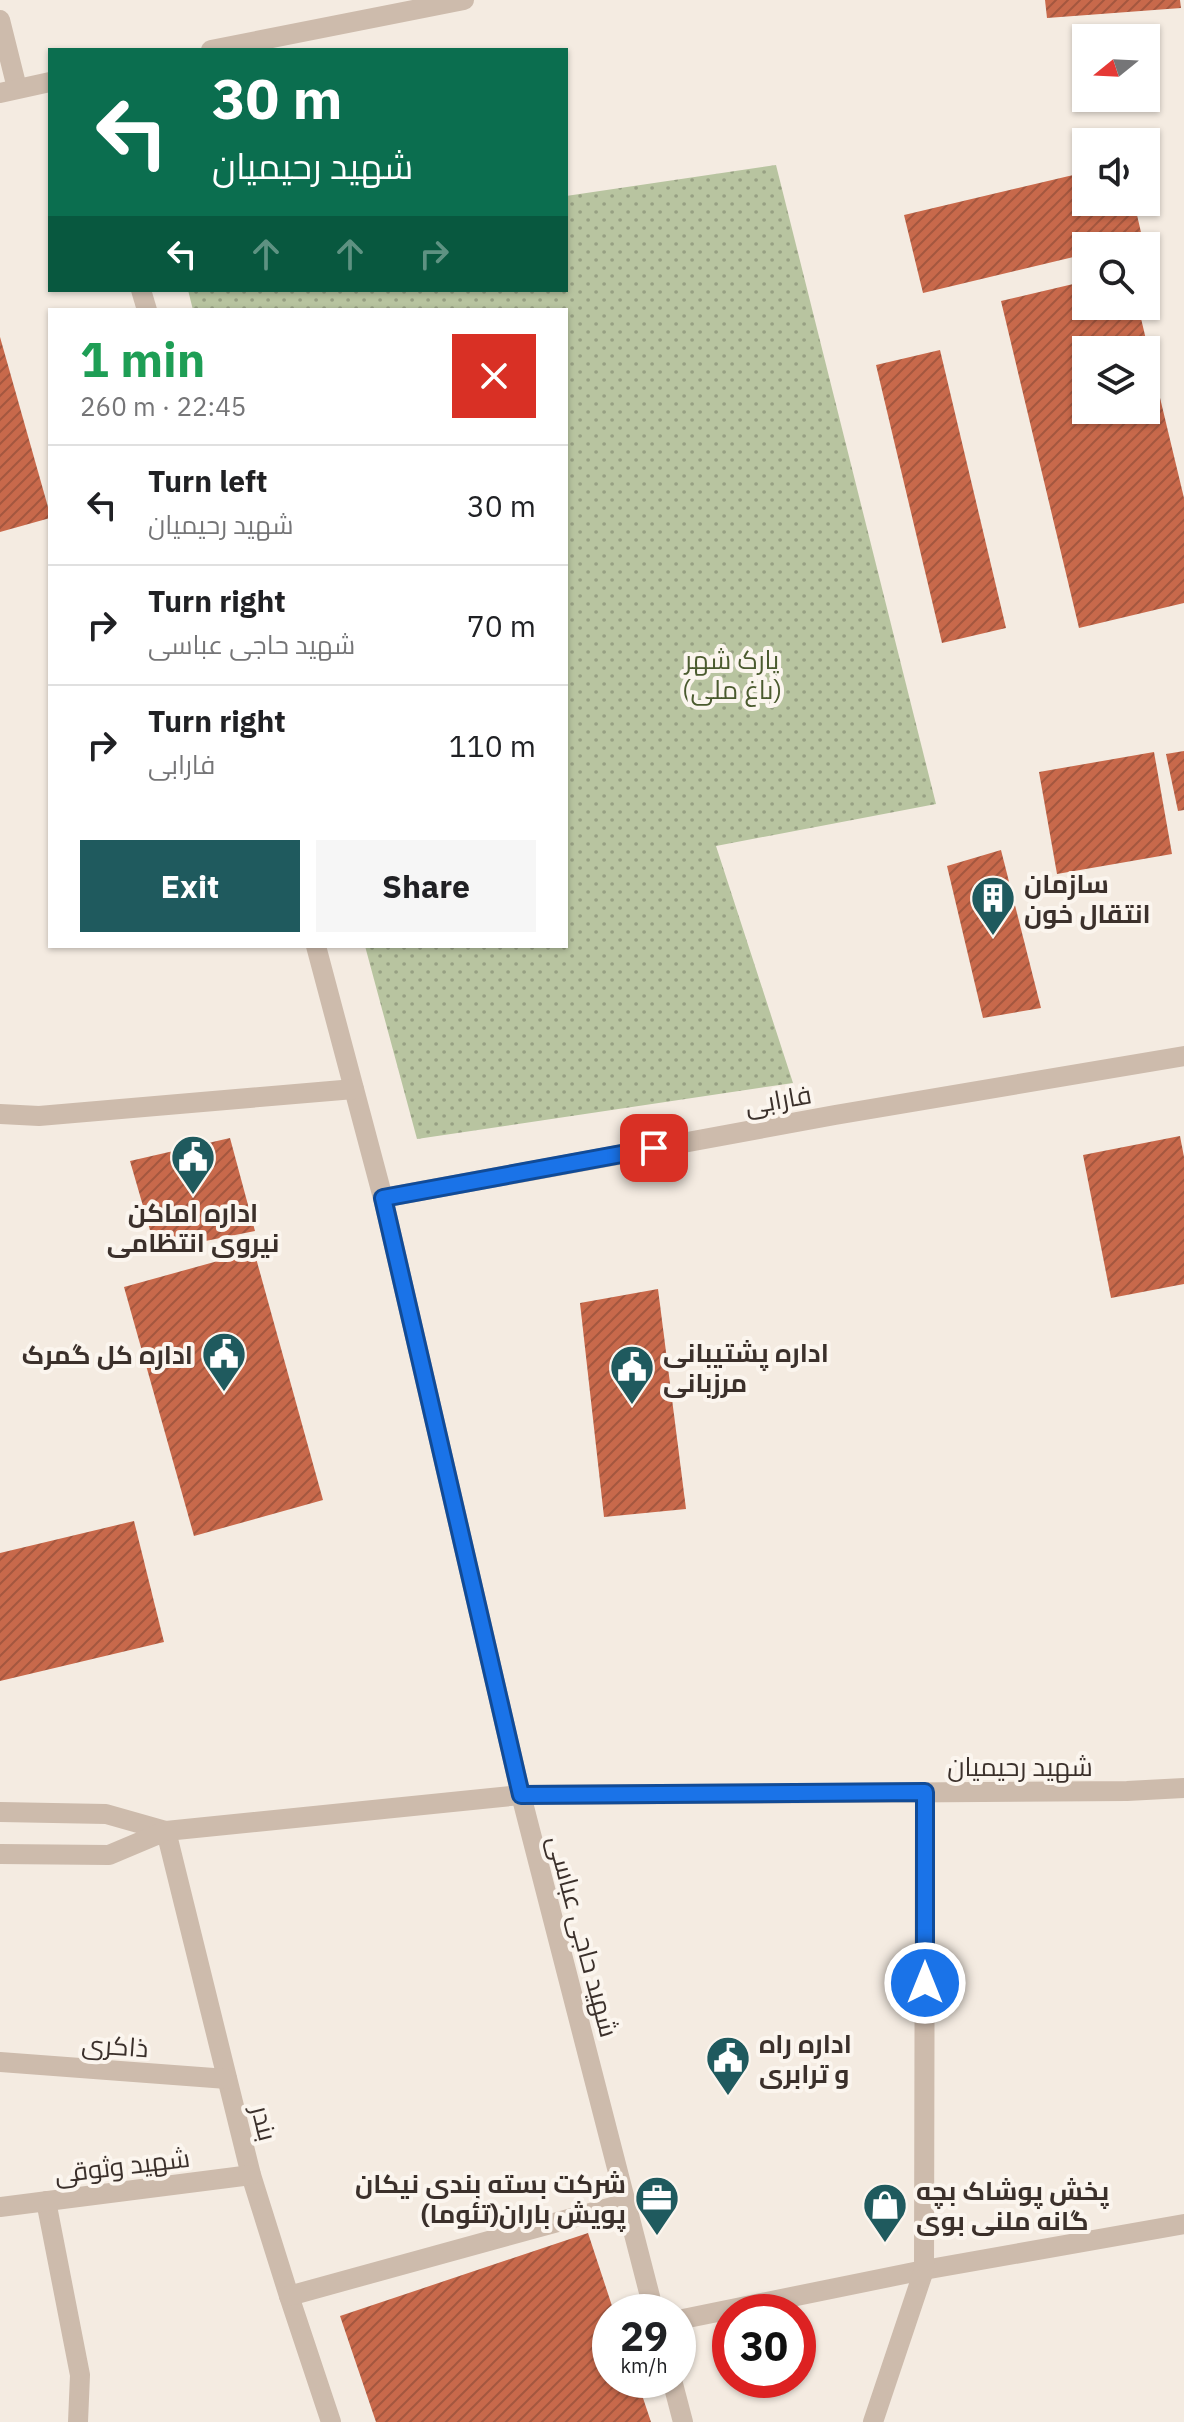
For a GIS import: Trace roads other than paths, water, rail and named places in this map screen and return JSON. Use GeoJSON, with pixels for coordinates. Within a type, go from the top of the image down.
{"type":"FeatureCollection","features":[{"type":"Feature","properties":{"kind":"street"},"geometry":{"type":"LineString","coordinates":[[221,48],[464,0]]}},
{"type":"Feature","properties":{"kind":"street"},"geometry":{"type":"LineString","coordinates":[[0,20],[8,90],[48,82]]}},
{"type":"Feature","properties":{"kind":"street","name":"شهید حاجی عباسی"},"geometry":{"type":"LineString","coordinates":[[317,948],[383,1198],[521,1795],[650,2294]]}},
{"type":"Feature","properties":{"kind":"street","name":"فارابی"},"geometry":{"type":"LineString","coordinates":[[383,1198],[835,1115],[1184,1056]]}},
{"type":"Feature","properties":{"kind":"street"},"geometry":{"type":"LineString","coordinates":[[0,1114],[39,1116],[354,1089]]}},
{"type":"Feature","properties":{"kind":"street","name":"شهید رحیمیان"},"geometry":{"type":"LineString","coordinates":[[521,1795],[1184,1788]]}},
{"type":"Feature","properties":{"kind":"street"},"geometry":{"type":"LineString","coordinates":[[873,2422],[924,2270],[925,1792]]}},
{"type":"Feature","properties":{"kind":"street"},"geometry":{"type":"LineString","coordinates":[[0,1854],[109,1855],[166,1831],[521,1795]]}},
{"type":"Feature","properties":{"kind":"street"},"geometry":{"type":"LineString","coordinates":[[0,1812],[106,1814],[166,1831]]}},
{"type":"Feature","properties":{"kind":"street","name":"بندر"},"geometry":{"type":"LineString","coordinates":[[166,1831],[251,2175],[331,2422]]}},
{"type":"Feature","properties":{"kind":"street","name":"ذاکری"},"geometry":{"type":"LineString","coordinates":[[0,2062],[227,2079]]}},
{"type":"Feature","properties":{"kind":"street","name":"شهید وثوقی"},"geometry":{"type":"LineString","coordinates":[[0,2207],[251,2175]]}},
{"type":"Feature","properties":{"kind":"street"},"geometry":{"type":"LineString","coordinates":[[46,2201],[80,2375],[78,2422]]}},
{"type":"Feature","properties":{"kind":"street"},"geometry":{"type":"LineString","coordinates":[[289,2296],[627,2203]]}},
{"type":"Feature","properties":{"kind":"street"},"geometry":{"type":"LineString","coordinates":[[696,2316],[924,2270],[1184,2224]]}},
{"type":"Feature","properties":{"kind":"street"},"geometry":{"type":"LineString","coordinates":[[677,2398],[683,2422]]}},
{"type":"Feature","properties":{"kind":"place","name":"سازمان انتقال خون"},"geometry":{"type":"Point","coordinates":[993,937]}},
{"type":"Feature","properties":{"kind":"place","name":"اداره اماکن نیروی انتظامی"},"geometry":{"type":"Point","coordinates":[193,1196]}},
{"type":"Feature","properties":{"kind":"place","name":"اداره کل گمرک"},"geometry":{"type":"Point","coordinates":[224,1393]}},
{"type":"Feature","properties":{"kind":"place","name":"اداره پشتیبانی مرزبانی"},"geometry":{"type":"Point","coordinates":[632,1406]}},
{"type":"Feature","properties":{"kind":"place","name":"اداره راه و ترابری"},"geometry":{"type":"Point","coordinates":[728,2097]}},
{"type":"Feature","properties":{"kind":"place","name":"شركت بسته بندی نيكان پويش باران(تئوما)"},"geometry":{"type":"Point","coordinates":[657,2237]}},
{"type":"Feature","properties":{"kind":"place","name":"پخش پوشاک بچه گانه ملنی بوی"},"geometry":{"type":"Point","coordinates":[885,2244]}},
{"type":"Feature","properties":{"kind":"park label","name":"پارک شهر (باغ ملی)"},"geometry":{"type":"Point","coordinates":[732,674]}}]}
